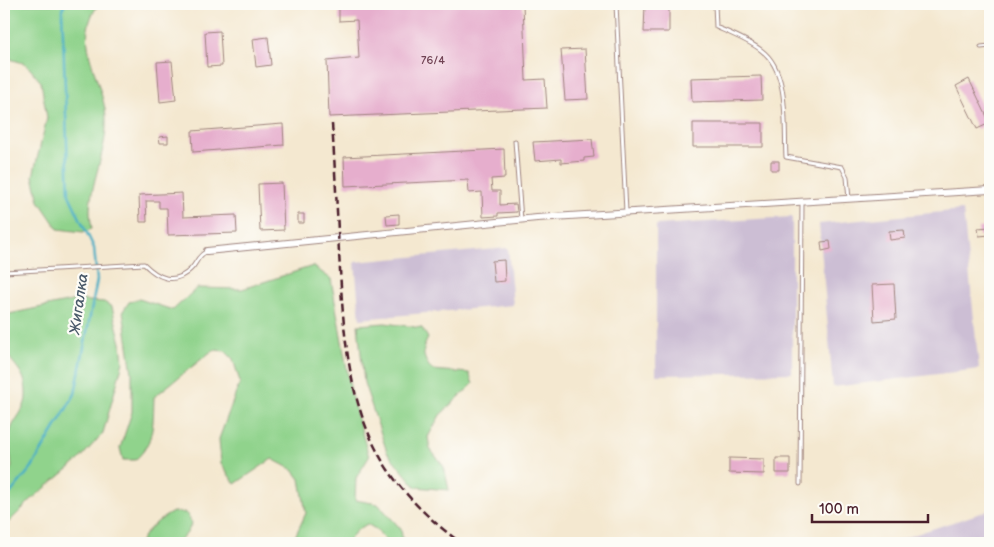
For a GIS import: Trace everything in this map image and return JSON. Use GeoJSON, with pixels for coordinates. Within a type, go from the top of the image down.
{"type":"FeatureCollection","features":[{"type":"Feature","properties":{"kind":"street"},"geometry":{"type":"LineString","coordinates":[[207,251],[521,220],[990,190]]}},
{"type":"Feature","properties":{"kind":"lane"},"geometry":{"type":"LineString","coordinates":[[616,4],[626,212]]}},
{"type":"Feature","properties":{"kind":"lane"},"geometry":{"type":"LineString","coordinates":[[715,4],[716,27],[762,51],[776,67],[781,80],[786,157],[842,167],[847,177],[849,199]]}},
{"type":"Feature","properties":{"kind":"lane"},"geometry":{"type":"LineString","coordinates":[[981,47],[990,46]]}},
{"type":"Feature","properties":{"kind":"lane"},"geometry":{"type":"LineString","coordinates":[[515,140],[521,220]]}},
{"type":"Feature","properties":{"kind":"lane"},"geometry":{"type":"LineString","coordinates":[[800,484],[802,202]]}},
{"type":"Feature","properties":{"kind":"lane"},"geometry":{"type":"LineString","coordinates":[[4,272],[144,264],[154,274],[166,280],[176,278],[191,269],[201,253],[207,251]]}},
{"type":"Feature","properties":{"kind":"shaded area"},"geometry":{"type":"Polygon","coordinates":[[[963,210],[979,369],[833,387],[819,224],[963,210]]]}},
{"type":"Feature","properties":{"kind":"shaded area"},"geometry":{"type":"Polygon","coordinates":[[[792,217],[792,373],[656,375],[656,225],[792,217]]]}},
{"type":"Feature","properties":{"kind":"shaded area"},"geometry":{"type":"Polygon","coordinates":[[[508,248],[513,305],[360,319],[355,262],[508,248]]]}},
{"type":"Feature","properties":{"kind":"shaded area"},"geometry":{"type":"Polygon","coordinates":[[[990,510],[990,543],[889,543],[990,510]]]}},
{"type":"Feature","properties":{"kind":"green space"},"geometry":{"type":"Polygon","coordinates":[[[4,4],[99,4],[92,16],[88,29],[88,42],[93,68],[102,95],[106,122],[103,147],[91,198],[92,229],[83,232],[58,229],[39,201],[33,176],[47,118],[41,82],[26,64],[4,57],[4,4]]]}},
{"type":"Feature","properties":{"kind":"green space"},"geometry":{"type":"Polygon","coordinates":[[[313,266],[331,279],[352,398],[369,457],[356,478],[355,500],[378,504],[401,529],[403,543],[388,543],[377,530],[367,524],[356,531],[347,543],[292,543],[306,513],[300,479],[293,470],[272,459],[235,484],[221,464],[219,439],[240,382],[233,359],[225,351],[213,350],[154,397],[150,439],[142,453],[135,460],[123,460],[120,448],[132,412],[132,373],[123,311],[129,302],[139,299],[173,310],[197,288],[242,289],[313,266]]]}},
{"type":"Feature","properties":{"kind":"green space"},"geometry":{"type":"Polygon","coordinates":[[[76,300],[104,302],[112,307],[121,343],[123,362],[103,433],[78,461],[33,498],[4,527],[4,479],[12,467],[9,443],[10,433],[25,404],[26,394],[22,374],[8,356],[4,347],[4,315],[76,300]]]}},
{"type":"Feature","properties":{"kind":"green space"},"geometry":{"type":"Polygon","coordinates":[[[385,323],[422,328],[428,338],[424,347],[424,355],[432,370],[469,373],[473,384],[440,415],[428,437],[430,449],[444,467],[449,490],[416,487],[387,452],[364,383],[358,325],[385,323]]]}},
{"type":"Feature","properties":{"kind":"green space"},"geometry":{"type":"Polygon","coordinates":[[[173,512],[186,513],[192,523],[187,533],[178,543],[140,543],[154,525],[173,512]]]}},
{"type":"Feature","properties":{"kind":"building"},"geometry":{"type":"Polygon","coordinates":[[[357,4],[523,4],[526,80],[545,79],[547,108],[329,117],[327,61],[359,58],[357,20],[339,21],[339,7],[357,6],[357,4]]]}},
{"type":"Feature","properties":{"kind":"building"},"geometry":{"type":"Polygon","coordinates":[[[645,4],[669,4],[669,32],[644,32],[645,4]]]}},
{"type":"Feature","properties":{"kind":"building"},"geometry":{"type":"Polygon","coordinates":[[[220,31],[222,66],[207,67],[205,32],[220,31]]]}},
{"type":"Feature","properties":{"kind":"building"},"geometry":{"type":"Polygon","coordinates":[[[268,37],[271,65],[256,67],[253,39],[268,37]]]}},
{"type":"Feature","properties":{"kind":"building"},"geometry":{"type":"Polygon","coordinates":[[[585,49],[588,99],[565,100],[561,50],[585,49]]]}},
{"type":"Feature","properties":{"kind":"building"},"geometry":{"type":"Polygon","coordinates":[[[172,61],[176,100],[160,102],[157,62],[172,61]]]}},
{"type":"Feature","properties":{"kind":"building"},"geometry":{"type":"Polygon","coordinates":[[[761,76],[762,100],[692,102],[691,78],[761,76]]]}},
{"type":"Feature","properties":{"kind":"building"},"geometry":{"type":"Polygon","coordinates":[[[969,79],[990,123],[977,129],[956,86],[969,79]]]}},
{"type":"Feature","properties":{"kind":"building"},"geometry":{"type":"Polygon","coordinates":[[[693,123],[763,123],[763,147],[693,147],[693,123]]]}},
{"type":"Feature","properties":{"kind":"building"},"geometry":{"type":"Polygon","coordinates":[[[283,124],[284,145],[193,152],[192,131],[283,124]]]}},
{"type":"Feature","properties":{"kind":"building"},"geometry":{"type":"Polygon","coordinates":[[[168,136],[168,143],[160,143],[159,137],[168,136]]]}},
{"type":"Feature","properties":{"kind":"building"},"geometry":{"type":"Polygon","coordinates":[[[592,139],[594,157],[584,158],[584,161],[561,163],[561,159],[535,161],[533,142],[592,139]]]}},
{"type":"Feature","properties":{"kind":"building"},"geometry":{"type":"Polygon","coordinates":[[[504,149],[505,178],[491,179],[492,191],[500,191],[500,205],[516,204],[517,212],[498,213],[498,216],[483,217],[482,192],[469,193],[468,180],[345,186],[344,157],[504,149]]]}},
{"type":"Feature","properties":{"kind":"building"},"geometry":{"type":"Polygon","coordinates":[[[771,161],[779,161],[779,170],[771,170],[771,161]]]}},
{"type":"Feature","properties":{"kind":"building"},"geometry":{"type":"Polygon","coordinates":[[[282,183],[284,230],[260,231],[258,184],[282,183]]]}},
{"type":"Feature","properties":{"kind":"building"},"geometry":{"type":"Polygon","coordinates":[[[182,193],[183,217],[236,215],[237,233],[168,235],[167,208],[159,208],[159,201],[146,201],[147,222],[140,222],[139,195],[182,193]]]}},
{"type":"Feature","properties":{"kind":"building"},"geometry":{"type":"Polygon","coordinates":[[[298,214],[304,214],[304,223],[298,223],[298,214]]]}},
{"type":"Feature","properties":{"kind":"building"},"geometry":{"type":"Polygon","coordinates":[[[399,214],[399,224],[387,225],[386,215],[399,214]]]}},
{"type":"Feature","properties":{"kind":"building"},"geometry":{"type":"Polygon","coordinates":[[[990,227],[990,235],[979,236],[978,228],[990,227]]]}},
{"type":"Feature","properties":{"kind":"building"},"geometry":{"type":"Polygon","coordinates":[[[904,230],[905,238],[890,240],[889,231],[904,230]]]}},
{"type":"Feature","properties":{"kind":"building"},"geometry":{"type":"Polygon","coordinates":[[[830,241],[831,249],[822,251],[821,242],[830,241]]]}},
{"type":"Feature","properties":{"kind":"building"},"geometry":{"type":"Polygon","coordinates":[[[504,260],[505,281],[494,282],[492,261],[504,260]]]}},
{"type":"Feature","properties":{"kind":"building"},"geometry":{"type":"Polygon","coordinates":[[[894,284],[896,319],[874,321],[872,285],[894,284]]]}},
{"type":"Feature","properties":{"kind":"building"},"geometry":{"type":"Polygon","coordinates":[[[729,458],[764,459],[764,474],[729,473],[729,458]]]}},
{"type":"Feature","properties":{"kind":"building"},"geometry":{"type":"Polygon","coordinates":[[[776,458],[790,458],[790,473],[776,473],[776,458]]]}},
{"type":"Feature","properties":{"kind":"waterway","name":"Жигалка"},"geometry":{"type":"LineString","coordinates":[[4,501],[32,467],[75,394],[97,280],[94,248],[69,195],[62,9],[65,4]]}},
{"type":"Feature","properties":{"kind":"railway"},"geometry":{"type":"LineString","coordinates":[[332,124],[344,328],[347,353],[358,402],[376,449],[392,476],[424,512],[461,543]]}}]}
